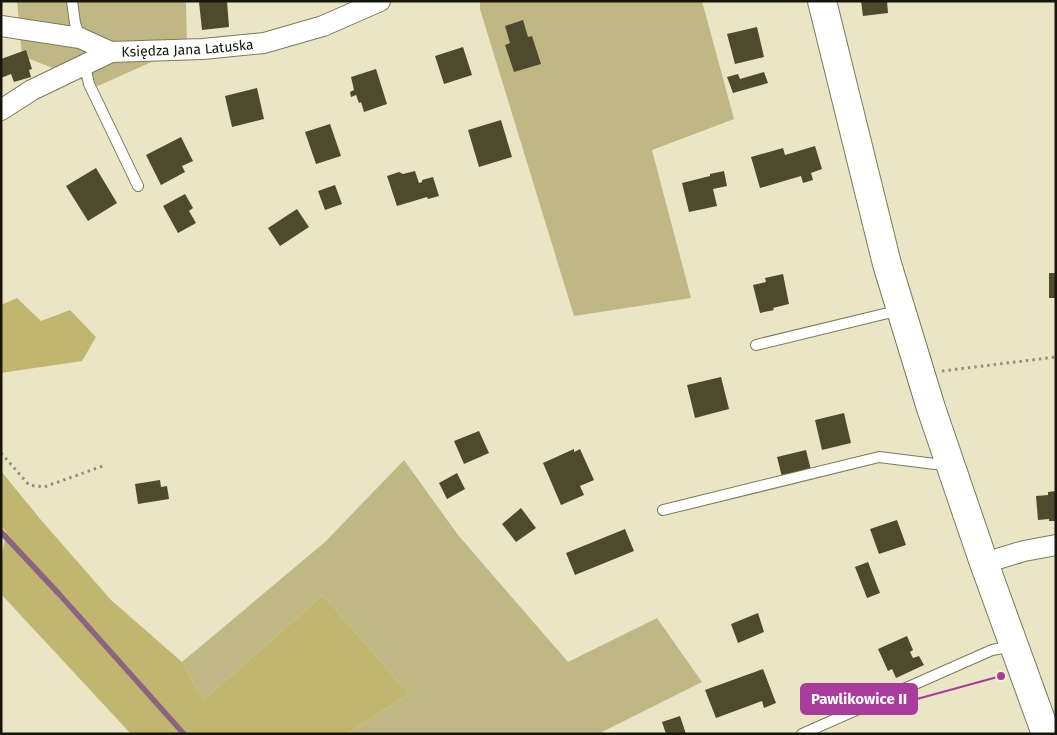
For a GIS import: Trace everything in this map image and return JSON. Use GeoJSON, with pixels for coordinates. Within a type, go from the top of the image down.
{"type":"FeatureCollection","features":[{"type":"Feature","properties":{"kind":"main road"},"geometry":{"type":"LineString","coordinates":[[822,1],[887,264],[949,463],[1046,734]]}},
{"type":"Feature","properties":{"kind":"street","name":"Księdza Jana Latuska"},"geometry":{"type":"LineString","coordinates":[[1,110],[32,90],[111,52],[203,49],[264,43],[323,26],[380,1]]}},
{"type":"Feature","properties":{"kind":"street"},"geometry":{"type":"LineString","coordinates":[[1,26],[80,38],[111,52]]}},
{"type":"Feature","properties":{"kind":"street"},"geometry":{"type":"LineString","coordinates":[[984,563],[1024,551],[1056,545]]}},
{"type":"Feature","properties":{"kind":"lane"},"geometry":{"type":"LineString","coordinates":[[72,1],[75,23],[80,38]]}},
{"type":"Feature","properties":{"kind":"lane"},"geometry":{"type":"LineString","coordinates":[[85,66],[89,84],[138,186]]}},
{"type":"Feature","properties":{"kind":"lane"},"geometry":{"type":"LineString","coordinates":[[756,345],[888,313],[900,306]]}},
{"type":"Feature","properties":{"kind":"lane"},"geometry":{"type":"LineString","coordinates":[[663,510],[879,457],[935,464],[949,463]]}},
{"type":"Feature","properties":{"kind":"lane"},"geometry":{"type":"LineString","coordinates":[[802,734],[992,650],[1015,646]]}},
{"type":"Feature","properties":{"kind":"path"},"geometry":{"type":"LineString","coordinates":[[921,374],[1056,357]]}},
{"type":"Feature","properties":{"kind":"path"},"geometry":{"type":"LineString","coordinates":[[1,453],[28,485],[44,487],[103,466]]}},
{"type":"Feature","properties":{"kind":"shaded area"},"geometry":{"type":"Polygon","coordinates":[[[17,1],[186,1],[187,46],[98,86],[22,56],[17,1]]]}},
{"type":"Feature","properties":{"kind":"shaded area"},"geometry":{"type":"Polygon","coordinates":[[[480,1],[702,1],[734,119],[652,150],[691,298],[574,316],[480,9],[480,1]]]}},
{"type":"Feature","properties":{"kind":"shaded area"},"geometry":{"type":"Polygon","coordinates":[[[17,298],[41,321],[70,310],[96,337],[82,361],[1,373],[1,305],[17,298]]]}},
{"type":"Feature","properties":{"kind":"shaded area"},"geometry":{"type":"Polygon","coordinates":[[[404,460],[458,535],[568,662],[657,618],[702,682],[598,734],[347,734],[409,694],[323,595],[203,700],[182,662],[325,542],[404,460]]]}},
{"type":"Feature","properties":{"kind":"shaded area"},"geometry":{"type":"Polygon","coordinates":[[[1,471],[111,600],[182,662],[203,700],[323,595],[409,694],[347,734],[131,734],[1,594],[1,562],[6,532],[1,526],[1,471]]]}},
{"type":"Feature","properties":{"kind":"building"},"geometry":{"type":"Polygon","coordinates":[[[227,1],[229,27],[202,30],[199,2],[227,1]]]}},
{"type":"Feature","properties":{"kind":"building"},"geometry":{"type":"Polygon","coordinates":[[[861,1],[887,1],[888,13],[863,16],[861,1]]]}},
{"type":"Feature","properties":{"kind":"building"},"geometry":{"type":"Polygon","coordinates":[[[523,20],[528,37],[532,36],[541,64],[514,72],[505,45],[510,43],[505,26],[523,20]]]}},
{"type":"Feature","properties":{"kind":"building"},"geometry":{"type":"Polygon","coordinates":[[[757,27],[764,57],[735,64],[727,34],[757,27]]]}},
{"type":"Feature","properties":{"kind":"building"},"geometry":{"type":"Polygon","coordinates":[[[463,47],[472,75],[444,84],[435,56],[463,47]]]}},
{"type":"Feature","properties":{"kind":"building"},"geometry":{"type":"Polygon","coordinates":[[[26,50],[32,69],[29,70],[31,77],[14,82],[11,74],[1,78],[1,59],[26,50]]]}},
{"type":"Feature","properties":{"kind":"building"},"geometry":{"type":"Polygon","coordinates":[[[376,69],[387,104],[364,112],[361,102],[359,103],[356,95],[351,97],[350,92],[354,90],[351,77],[376,69]]]}},
{"type":"Feature","properties":{"kind":"building"},"geometry":{"type":"Polygon","coordinates":[[[764,72],[768,83],[733,93],[727,77],[738,74],[740,79],[764,72]]]}},
{"type":"Feature","properties":{"kind":"building"},"geometry":{"type":"Polygon","coordinates":[[[257,88],[264,119],[232,127],[225,96],[257,88]]]}},
{"type":"Feature","properties":{"kind":"building"},"geometry":{"type":"Polygon","coordinates":[[[501,120],[512,157],[479,167],[468,130],[501,120]]]}},
{"type":"Feature","properties":{"kind":"building"},"geometry":{"type":"Polygon","coordinates":[[[330,124],[341,156],[316,164],[305,132],[330,124]]]}},
{"type":"Feature","properties":{"kind":"building"},"geometry":{"type":"Polygon","coordinates":[[[181,137],[193,161],[182,166],[185,172],[161,185],[146,155],[181,137]]]}},
{"type":"Feature","properties":{"kind":"building"},"geometry":{"type":"Polygon","coordinates":[[[815,146],[822,169],[811,173],[813,180],[803,183],[801,176],[760,188],[751,157],[783,148],[785,155],[815,146]]]}},
{"type":"Feature","properties":{"kind":"building"},"geometry":{"type":"Polygon","coordinates":[[[96,168],[117,203],[88,221],[66,186],[96,168]]]}},
{"type":"Feature","properties":{"kind":"building"},"geometry":{"type":"Polygon","coordinates":[[[415,171],[419,183],[422,180],[433,177],[439,196],[428,199],[427,197],[397,206],[387,176],[399,172],[403,174],[415,171]]]}},
{"type":"Feature","properties":{"kind":"building"},"geometry":{"type":"Polygon","coordinates":[[[724,171],[727,186],[713,189],[717,206],[689,212],[682,183],[724,171]]]}},
{"type":"Feature","properties":{"kind":"building"},"geometry":{"type":"Polygon","coordinates":[[[335,185],[342,204],[325,210],[318,191],[335,185]]]}},
{"type":"Feature","properties":{"kind":"building"},"geometry":{"type":"Polygon","coordinates":[[[185,194],[193,208],[189,211],[196,223],[178,233],[163,206],[185,194]]]}},
{"type":"Feature","properties":{"kind":"building"},"geometry":{"type":"Polygon","coordinates":[[[297,209],[309,227],[280,246],[268,228],[297,209]]]}},
{"type":"Feature","properties":{"kind":"building"},"geometry":{"type":"Polygon","coordinates":[[[1049,273],[1056,273],[1056,298],[1049,298],[1049,273]]]}},
{"type":"Feature","properties":{"kind":"building"},"geometry":{"type":"Polygon","coordinates":[[[783,274],[789,304],[760,313],[753,285],[766,282],[765,278],[783,274]]]}},
{"type":"Feature","properties":{"kind":"building"},"geometry":{"type":"Polygon","coordinates":[[[721,377],[729,409],[695,418],[687,385],[721,377]]]}},
{"type":"Feature","properties":{"kind":"building"},"geometry":{"type":"Polygon","coordinates":[[[844,413],[851,443],[822,450],[815,420],[844,413]]]}},
{"type":"Feature","properties":{"kind":"building"},"geometry":{"type":"Polygon","coordinates":[[[479,431],[489,453],[464,464],[454,441],[479,431]]]}},
{"type":"Feature","properties":{"kind":"building"},"geometry":{"type":"Polygon","coordinates":[[[574,449],[574,452],[580,449],[594,480],[580,486],[584,495],[561,505],[543,463],[574,449]]]}},
{"type":"Feature","properties":{"kind":"building"},"geometry":{"type":"Polygon","coordinates":[[[806,450],[811,470],[782,477],[777,457],[806,450]]]}},
{"type":"Feature","properties":{"kind":"building"},"geometry":{"type":"Polygon","coordinates":[[[457,473],[465,489],[447,499],[439,483],[457,473]]]}},
{"type":"Feature","properties":{"kind":"building"},"geometry":{"type":"Polygon","coordinates":[[[160,480],[161,487],[167,486],[169,499],[138,504],[135,484],[160,480]]]}},
{"type":"Feature","properties":{"kind":"building"},"geometry":{"type":"Polygon","coordinates":[[[1056,491],[1056,521],[1049,521],[1049,519],[1038,520],[1036,496],[1048,495],[1048,492],[1056,491]]]}},
{"type":"Feature","properties":{"kind":"building"},"geometry":{"type":"Polygon","coordinates":[[[521,508],[536,528],[516,542],[502,524],[521,508]]]}},
{"type":"Feature","properties":{"kind":"building"},"geometry":{"type":"Polygon","coordinates":[[[897,520],[906,545],[879,554],[870,529],[897,520]]]}},
{"type":"Feature","properties":{"kind":"building"},"geometry":{"type":"Polygon","coordinates":[[[625,529],[634,551],[575,575],[566,553],[625,529]]]}},
{"type":"Feature","properties":{"kind":"building"},"geometry":{"type":"Polygon","coordinates":[[[868,562],[880,593],[867,598],[855,567],[868,562]]]}},
{"type":"Feature","properties":{"kind":"building"},"geometry":{"type":"Polygon","coordinates":[[[758,613],[764,632],[738,643],[731,624],[758,613]]]}},
{"type":"Feature","properties":{"kind":"building"},"geometry":{"type":"Polygon","coordinates":[[[907,636],[913,650],[910,652],[913,658],[919,656],[924,665],[896,678],[892,669],[888,671],[878,649],[907,636]]]}},
{"type":"Feature","properties":{"kind":"building"},"geometry":{"type":"Polygon","coordinates":[[[763,669],[776,703],[764,708],[762,701],[716,718],[705,690],[763,669]]]}},
{"type":"Feature","properties":{"kind":"building"},"geometry":{"type":"Polygon","coordinates":[[[680,716],[686,734],[666,734],[662,722],[680,716]]]}},
{"type":"Feature","properties":{"kind":"waterway"},"geometry":{"type":"LineString","coordinates":[[1,532],[184,734]]}},
{"type":"Feature","properties":{"kind":"place","name":"Pawlikowice II"},"geometry":{"type":"Point","coordinates":[1001,676]}}]}
